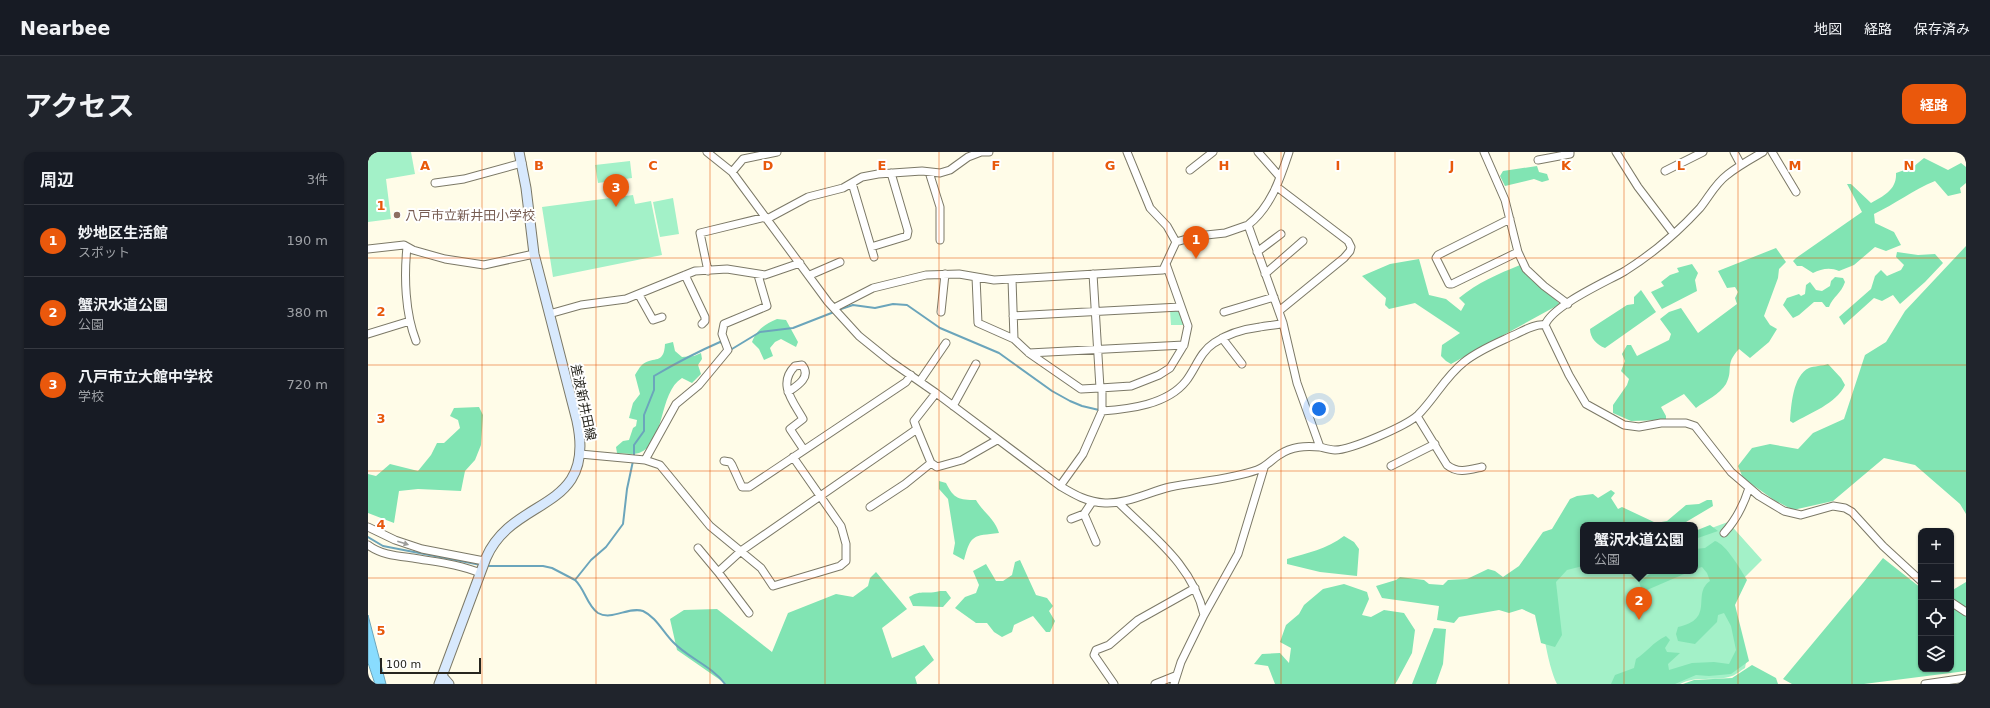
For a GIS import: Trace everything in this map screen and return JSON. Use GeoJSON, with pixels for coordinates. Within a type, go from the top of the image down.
{"type":"FeatureCollection","features":[{"type":"Feature","properties":{"kind":"main road","name":"差波新井田線"},"geometry":{"type":"LineString","coordinates":[[440,680],[489,549],[502,532],[520,518],[558,495],[567,486],[573,476],[580,454],[578,428],[534,254],[522,163],[519,152]]}},
{"type":"Feature","properties":{"kind":"main road"},"geometry":{"type":"LineString","coordinates":[[440,680],[449,684]]}},
{"type":"Feature","properties":{"kind":"street"},"geometry":{"type":"LineString","coordinates":[[707,152],[732,172],[767,218],[786,248],[810,275],[834,308],[859,336],[890,361],[920,381],[1060,486],[1080,498],[1092,502],[1119,503],[1148,492],[1246,474],[1264,468],[1279,455],[1292,448],[1305,446],[1335,450],[1345,448],[1402,427],[1417,416],[1451,373],[1464,362],[1480,352],[1520,332],[1537,325],[1545,325]]}},
{"type":"Feature","properties":{"kind":"street"},"geometry":{"type":"LineString","coordinates":[[732,172],[743,159],[777,152]]}},
{"type":"Feature","properties":{"kind":"street"},"geometry":{"type":"LineString","coordinates":[[708,271],[700,233],[767,218],[808,197],[843,188],[862,177],[891,173],[940,173],[950,170],[968,157],[981,152],[989,152]]}},
{"type":"Feature","properties":{"kind":"street"},"geometry":{"type":"LineString","coordinates":[[1127,152],[1150,208],[1162,221],[1176,242]]}},
{"type":"Feature","properties":{"kind":"street"},"geometry":{"type":"LineString","coordinates":[[1190,170],[1213,152]]}},
{"type":"Feature","properties":{"kind":"street"},"geometry":{"type":"LineString","coordinates":[[1258,152],[1280,178]]}},
{"type":"Feature","properties":{"kind":"street"},"geometry":{"type":"LineString","coordinates":[[834,308],[873,288],[921,276],[959,274],[994,280],[1162,270],[1176,242],[1197,236],[1225,233],[1248,225],[1257,218],[1277,187],[1289,152]]}},
{"type":"Feature","properties":{"kind":"street"},"geometry":{"type":"LineString","coordinates":[[1484,152],[1505,200],[1518,252],[1526,269],[1544,286],[1568,304]]}},
{"type":"Feature","properties":{"kind":"street"},"geometry":{"type":"LineString","coordinates":[[1538,160],[1570,154],[1570,152]]}},
{"type":"Feature","properties":{"kind":"street"},"geometry":{"type":"LineString","coordinates":[[1616,152],[1630,176],[1673,233]]}},
{"type":"Feature","properties":{"kind":"street"},"geometry":{"type":"LineString","coordinates":[[1665,171],[1703,152]]}},
{"type":"Feature","properties":{"kind":"street"},"geometry":{"type":"LineString","coordinates":[[1734,152],[1741,165]]}},
{"type":"Feature","properties":{"kind":"street"},"geometry":{"type":"LineString","coordinates":[[1763,152],[1726,175],[1715,186],[1704,203],[1673,233],[1625,271],[1568,304],[1548,318],[1545,325],[1568,375],[1586,404],[1624,425],[1639,427],[1661,423],[1686,423],[1694,426],[1731,472],[1759,496],[1784,511],[1801,515],[1833,506],[1845,508],[1852,512],[1883,546],[1918,578]]}},
{"type":"Feature","properties":{"kind":"street"},"geometry":{"type":"LineString","coordinates":[[1772,152],[1796,192]]}},
{"type":"Feature","properties":{"kind":"street"},"geometry":{"type":"LineString","coordinates":[[435,183],[464,179],[522,163]]}},
{"type":"Feature","properties":{"kind":"street"},"geometry":{"type":"LineString","coordinates":[[929,172],[940,207],[940,240]]}},
{"type":"Feature","properties":{"kind":"street"},"geometry":{"type":"LineString","coordinates":[[871,247],[907,236],[908,231],[891,173]]}},
{"type":"Feature","properties":{"kind":"street"},"geometry":{"type":"LineString","coordinates":[[852,183],[874,257]]}},
{"type":"Feature","properties":{"kind":"street"},"geometry":{"type":"LineString","coordinates":[[1277,187],[1348,242],[1351,247],[1350,251],[1344,258],[1279,311]]}},
{"type":"Feature","properties":{"kind":"street"},"geometry":{"type":"LineString","coordinates":[[1510,219],[1438,255],[1436,258],[1449,284],[1452,284],[1518,252]]}},
{"type":"Feature","properties":{"kind":"street"},"geometry":{"type":"LineString","coordinates":[[1248,225],[1284,323],[1297,382],[1320,447]]}},
{"type":"Feature","properties":{"kind":"street"},"geometry":{"type":"LineString","coordinates":[[1257,252],[1281,234]]}},
{"type":"Feature","properties":{"kind":"street"},"geometry":{"type":"LineString","coordinates":[[1265,274],[1304,241]]}},
{"type":"Feature","properties":{"kind":"street"},"geometry":{"type":"LineString","coordinates":[[368,249],[404,245],[413,250],[445,259],[484,265],[534,254]]}},
{"type":"Feature","properties":{"kind":"street"},"geometry":{"type":"LineString","coordinates":[[407,247],[410,321],[416,341]]}},
{"type":"Feature","properties":{"kind":"street"},"geometry":{"type":"LineString","coordinates":[[810,275],[840,262]]}},
{"type":"Feature","properties":{"kind":"street"},"geometry":{"type":"LineString","coordinates":[[549,314],[581,305],[626,299],[695,271],[728,269],[765,275],[800,264]]}},
{"type":"Feature","properties":{"kind":"street"},"geometry":{"type":"LineString","coordinates":[[976,277],[978,324],[1014,339],[1029,353],[1081,389],[1131,386],[1159,375],[1170,368],[1184,345],[1188,326],[1184,311],[1180,307],[1166,264]]}},
{"type":"Feature","properties":{"kind":"street"},"geometry":{"type":"LineString","coordinates":[[941,312],[945,274]]}},
{"type":"Feature","properties":{"kind":"street"},"geometry":{"type":"LineString","coordinates":[[1060,486],[1083,454],[1102,411],[1093,274]]}},
{"type":"Feature","properties":{"kind":"street"},"geometry":{"type":"LineString","coordinates":[[684,275],[706,317],[702,324]]}},
{"type":"Feature","properties":{"kind":"street"},"geometry":{"type":"LineString","coordinates":[[645,460],[676,404],[699,385],[728,350],[722,334],[724,324],[767,306],[758,275]]}},
{"type":"Feature","properties":{"kind":"street"},"geometry":{"type":"LineString","coordinates":[[1012,279],[1014,339]]}},
{"type":"Feature","properties":{"kind":"street"},"geometry":{"type":"LineString","coordinates":[[639,295],[653,320],[662,317]]}},
{"type":"Feature","properties":{"kind":"street"},"geometry":{"type":"LineString","coordinates":[[1224,312],[1274,298]]}},
{"type":"Feature","properties":{"kind":"street"},"geometry":{"type":"LineString","coordinates":[[1013,316],[1180,307]]}},
{"type":"Feature","properties":{"kind":"street"},"geometry":{"type":"LineString","coordinates":[[368,334],[410,321]]}},
{"type":"Feature","properties":{"kind":"street"},"geometry":{"type":"LineString","coordinates":[[1102,411],[1137,408],[1169,395],[1185,383],[1202,353],[1222,338],[1254,328],[1275,326],[1284,323]]}},
{"type":"Feature","properties":{"kind":"street"},"geometry":{"type":"LineString","coordinates":[[1222,338],[1242,364]]}},
{"type":"Feature","properties":{"kind":"street"},"geometry":{"type":"LineString","coordinates":[[920,381],[946,343]]}},
{"type":"Feature","properties":{"kind":"street"},"geometry":{"type":"LineString","coordinates":[[1029,353],[1184,345]]}},
{"type":"Feature","properties":{"kind":"street"},"geometry":{"type":"LineString","coordinates":[[953,406],[976,364]]}},
{"type":"Feature","properties":{"kind":"street"},"geometry":{"type":"LineString","coordinates":[[724,461],[730,462],[739,484],[745,488],[793,458],[900,386],[911,375]]}},
{"type":"Feature","properties":{"kind":"street"},"geometry":{"type":"LineString","coordinates":[[788,392],[803,419],[790,429],[804,450]]}},
{"type":"Feature","properties":{"kind":"street"},"geometry":{"type":"LineString","coordinates":[[936,393],[914,421],[931,463],[937,467],[962,460],[997,440]]}},
{"type":"Feature","properties":{"kind":"street"},"geometry":{"type":"LineString","coordinates":[[1417,416],[1448,464],[1455,470],[1467,471],[1482,467]]}},
{"type":"Feature","properties":{"kind":"street"},"geometry":{"type":"LineString","coordinates":[[718,572],[741,551],[818,496],[917,429]]}},
{"type":"Feature","properties":{"kind":"street"},"geometry":{"type":"LineString","coordinates":[[1391,466],[1435,444]]}},
{"type":"Feature","properties":{"kind":"street"},"geometry":{"type":"LineString","coordinates":[[580,454],[645,460],[660,465],[710,526],[761,568],[773,586],[840,566],[846,561],[846,544],[840,526],[793,458]]}},
{"type":"Feature","properties":{"kind":"street"},"geometry":{"type":"LineString","coordinates":[[870,507],[905,484],[931,463]]}},
{"type":"Feature","properties":{"kind":"street"},"geometry":{"type":"LineString","coordinates":[[1155,684],[1175,680],[1204,616],[1238,554],[1264,468]]}},
{"type":"Feature","properties":{"kind":"street"},"geometry":{"type":"LineString","coordinates":[[1724,533],[1731,526],[1746,499],[1749,488]]}},
{"type":"Feature","properties":{"kind":"street"},"geometry":{"type":"LineString","coordinates":[[1070,519],[1084,514],[1092,502]]}},
{"type":"Feature","properties":{"kind":"street"},"geometry":{"type":"LineString","coordinates":[[1119,503],[1174,555],[1195,588],[1204,616]]}},
{"type":"Feature","properties":{"kind":"street"},"geometry":{"type":"LineString","coordinates":[[1084,514],[1096,542]]}},
{"type":"Feature","properties":{"kind":"street"},"geometry":{"type":"LineString","coordinates":[[368,527],[395,540],[422,549],[484,561]]}},
{"type":"Feature","properties":{"kind":"street"},"geometry":{"type":"LineString","coordinates":[[368,545],[379,552],[461,566],[480,573]]}},
{"type":"Feature","properties":{"kind":"street"},"geometry":{"type":"LineString","coordinates":[[698,548],[749,612]]}},
{"type":"Feature","properties":{"kind":"street"},"geometry":{"type":"LineString","coordinates":[[1114,684],[1094,655],[1096,650],[1109,646],[1138,620],[1195,588]]}},
{"type":"Feature","properties":{"kind":"street"},"geometry":{"type":"LineString","coordinates":[[1954,604],[1966,612]]}},
{"type":"Feature","properties":{"kind":"street"},"geometry":{"type":"LineString","coordinates":[[1925,684],[1966,678]]}},
{"type":"Feature","properties":{"kind":"green space"},"geometry":{"type":"Polygon","coordinates":[[[368,152],[411,152],[415,174],[386,179],[391,219],[368,222],[368,152]]]}},
{"type":"Feature","properties":{"kind":"green space"},"geometry":{"type":"Polygon","coordinates":[[[1924,158],[1948,170],[1961,163],[1966,167],[1966,183],[1960,188],[1961,193],[1948,196],[1935,181],[1874,214],[1875,223],[1894,232],[1901,245],[1886,251],[1875,247],[1854,265],[1839,271],[1826,269],[1813,273],[1802,266],[1797,266],[1793,261],[1796,258],[1862,212],[1847,184],[1851,184],[1871,203],[1892,188],[1896,179],[1896,173],[1913,167],[1924,158]]]}},
{"type":"Feature","properties":{"kind":"green space"},"geometry":{"type":"Polygon","coordinates":[[[630,161],[632,178],[598,183],[595,165],[630,161]]]}},
{"type":"Feature","properties":{"kind":"green space"},"geometry":{"type":"Polygon","coordinates":[[[1537,166],[1539,172],[1547,174],[1549,180],[1542,182],[1534,179],[1505,186],[1500,176],[1503,171],[1537,166]]]}},
{"type":"Feature","properties":{"kind":"green space"},"geometry":{"type":"Polygon","coordinates":[[[633,195],[635,204],[651,201],[662,255],[553,277],[542,207],[633,195]]]}},
{"type":"Feature","properties":{"kind":"green space"},"geometry":{"type":"Polygon","coordinates":[[[673,198],[679,234],[660,237],[653,202],[673,198]]]}},
{"type":"Feature","properties":{"kind":"green space"},"geometry":{"type":"Polygon","coordinates":[[[1966,246],[1966,514],[1960,504],[1915,465],[1884,458],[1833,501],[1793,510],[1774,500],[1743,478],[1738,466],[1752,448],[1770,444],[1798,449],[1813,433],[1844,419],[1865,355],[1886,342],[1905,311],[1966,246]]]}},
{"type":"Feature","properties":{"kind":"green space"},"geometry":{"type":"Polygon","coordinates":[[[1776,248],[1786,262],[1779,269],[1778,278],[1764,316],[1770,325],[1777,329],[1769,342],[1750,358],[1739,349],[1734,354],[1730,363],[1726,384],[1716,394],[1696,408],[1684,394],[1661,407],[1666,416],[1666,420],[1631,421],[1613,413],[1613,405],[1627,385],[1629,379],[1621,371],[1625,361],[1622,354],[1627,345],[1631,345],[1637,356],[1669,340],[1671,334],[1660,319],[1669,312],[1681,308],[1698,333],[1737,304],[1735,298],[1738,292],[1735,287],[1727,288],[1718,271],[1776,248]]]}},
{"type":"Feature","properties":{"kind":"green space"},"geometry":{"type":"Polygon","coordinates":[[[1897,252],[1918,255],[1935,254],[1943,263],[1925,282],[1900,304],[1893,295],[1882,301],[1874,298],[1844,325],[1839,317],[1871,289],[1875,276],[1881,270],[1887,276],[1901,270],[1904,265],[1896,257],[1897,252]]]}},
{"type":"Feature","properties":{"kind":"green space"},"geometry":{"type":"Polygon","coordinates":[[[1419,259],[1429,295],[1446,299],[1461,311],[1465,304],[1459,298],[1480,283],[1520,265],[1560,304],[1451,364],[1441,356],[1442,345],[1460,333],[1415,303],[1389,309],[1385,305],[1386,298],[1362,276],[1390,264],[1419,259]]]}},
{"type":"Feature","properties":{"kind":"green space"},"geometry":{"type":"Polygon","coordinates":[[[1692,264],[1698,273],[1695,280],[1697,291],[1662,309],[1651,292],[1664,286],[1661,282],[1670,275],[1679,272],[1677,268],[1692,264]]]}},
{"type":"Feature","properties":{"kind":"green space"},"geometry":{"type":"Polygon","coordinates":[[[1835,277],[1843,278],[1845,282],[1829,307],[1826,307],[1822,302],[1814,302],[1799,315],[1793,318],[1783,305],[1787,298],[1799,294],[1801,296],[1805,294],[1806,285],[1810,282],[1816,290],[1822,291],[1830,286],[1831,281],[1835,277]]]}},
{"type":"Feature","properties":{"kind":"green space"},"geometry":{"type":"Polygon","coordinates":[[[1641,290],[1656,312],[1605,348],[1599,345],[1591,335],[1590,329],[1627,305],[1634,304],[1634,297],[1641,290]]]}},
{"type":"Feature","properties":{"kind":"green space"},"geometry":{"type":"Polygon","coordinates":[[[1178,309],[1181,311],[1185,325],[1171,325],[1170,310],[1178,309]]]}},
{"type":"Feature","properties":{"kind":"green space"},"geometry":{"type":"Polygon","coordinates":[[[777,319],[786,320],[798,342],[796,347],[781,339],[775,342],[770,348],[773,356],[764,360],[759,349],[752,342],[756,334],[762,328],[768,323],[777,319]]]}},
{"type":"Feature","properties":{"kind":"green space"},"geometry":{"type":"Polygon","coordinates":[[[673,342],[675,351],[682,357],[694,356],[701,353],[702,359],[698,365],[701,374],[692,383],[682,378],[674,385],[669,395],[654,439],[648,448],[636,454],[617,453],[616,447],[623,441],[629,440],[633,428],[636,426],[637,420],[629,418],[633,403],[640,394],[635,375],[643,364],[658,359],[663,355],[665,344],[673,342]]]}},
{"type":"Feature","properties":{"kind":"green space"},"geometry":{"type":"Polygon","coordinates":[[[1828,364],[1841,378],[1845,385],[1841,392],[1829,403],[1793,423],[1790,421],[1792,399],[1799,377],[1809,368],[1828,364]]]}},
{"type":"Feature","properties":{"kind":"green space"},"geometry":{"type":"Polygon","coordinates":[[[479,407],[483,415],[481,445],[475,460],[465,471],[461,491],[418,489],[399,491],[394,523],[368,513],[368,474],[376,476],[390,464],[418,471],[431,455],[437,443],[444,443],[460,428],[458,420],[450,416],[454,408],[479,407]]]}},
{"type":"Feature","properties":{"kind":"green space"},"geometry":{"type":"Polygon","coordinates":[[[939,481],[946,483],[958,498],[965,500],[976,500],[995,524],[999,533],[974,538],[969,545],[964,560],[953,554],[955,543],[948,499],[939,489],[939,481]]]}},
{"type":"Feature","properties":{"kind":"green space"},"geometry":{"type":"Polygon","coordinates":[[[1611,490],[1615,493],[1611,498],[1618,509],[1622,507],[1654,522],[1580,522],[1580,567],[1567,570],[1556,582],[1562,635],[1555,647],[1541,643],[1535,615],[1522,609],[1509,613],[1499,610],[1459,617],[1454,623],[1437,620],[1439,606],[1382,598],[1376,586],[1396,580],[1400,577],[1424,580],[1429,584],[1443,585],[1448,580],[1467,579],[1488,569],[1495,571],[1503,577],[1519,566],[1543,532],[1552,529],[1570,499],[1577,496],[1593,494],[1598,498],[1611,490]]]}},
{"type":"Feature","properties":{"kind":"green space"},"geometry":{"type":"Polygon","coordinates":[[[1707,500],[1712,500],[1713,506],[1686,522],[1662,522],[1667,521],[1686,505],[1699,504],[1707,500]]]}},
{"type":"Feature","properties":{"kind":"green space"},"geometry":{"type":"Polygon","coordinates":[[[1728,522],[1762,560],[1727,595],[1747,657],[1745,668],[1734,675],[1725,678],[1699,679],[1686,681],[1680,684],[1557,684],[1547,652],[1541,614],[1539,591],[1544,575],[1580,563],[1580,574],[1698,574],[1698,533],[1728,522]]]}},
{"type":"Feature","properties":{"kind":"green space"},"geometry":{"type":"Polygon","coordinates":[[[1710,525],[1718,531],[1698,538],[1698,530],[1710,525]]]}},
{"type":"Feature","properties":{"kind":"green space"},"geometry":{"type":"Polygon","coordinates":[[[1344,536],[1354,542],[1359,549],[1357,576],[1320,572],[1287,564],[1287,559],[1324,547],[1344,536]]]}},
{"type":"Feature","properties":{"kind":"green space"},"geometry":{"type":"Polygon","coordinates":[[[1715,541],[1719,543],[1728,552],[1747,580],[1735,605],[1749,661],[1731,674],[1709,676],[1696,675],[1675,684],[1611,684],[1615,675],[1634,668],[1636,659],[1657,641],[1666,636],[1670,640],[1665,648],[1667,652],[1680,653],[1668,664],[1669,670],[1692,663],[1714,662],[1729,664],[1736,650],[1731,626],[1724,613],[1718,615],[1717,622],[1695,644],[1678,641],[1676,634],[1678,627],[1690,623],[1700,612],[1702,593],[1705,586],[1710,581],[1707,573],[1702,567],[1698,568],[1698,549],[1705,548],[1715,541]]]}},
{"type":"Feature","properties":{"kind":"green space"},"geometry":{"type":"Polygon","coordinates":[[[1883,558],[1918,586],[1918,672],[1954,672],[1954,589],[1966,582],[1966,671],[1864,684],[1792,684],[1783,679],[1883,558]]]}},
{"type":"Feature","properties":{"kind":"green space"},"geometry":{"type":"Polygon","coordinates":[[[1020,560],[1036,595],[1047,598],[1053,606],[1049,611],[1055,621],[1050,632],[1046,632],[1033,616],[1014,625],[1012,632],[1002,637],[994,632],[987,623],[976,623],[955,608],[965,597],[976,593],[979,585],[973,571],[986,564],[996,581],[1003,581],[1012,575],[1015,562],[1020,560]]]}},
{"type":"Feature","properties":{"kind":"green space"},"geometry":{"type":"Polygon","coordinates":[[[876,572],[907,609],[882,628],[892,658],[924,645],[934,660],[915,677],[917,684],[726,684],[677,650],[670,619],[684,610],[717,609],[772,652],[788,613],[836,594],[853,597],[868,586],[870,578],[876,572]]]}},
{"type":"Feature","properties":{"kind":"green space"},"geometry":{"type":"Polygon","coordinates":[[[1650,574],[1684,574],[1647,590],[1641,588],[1639,582],[1650,574]]]}},
{"type":"Feature","properties":{"kind":"green space"},"geometry":{"type":"Polygon","coordinates":[[[1344,584],[1367,592],[1369,599],[1362,615],[1371,617],[1384,610],[1404,613],[1415,630],[1412,653],[1395,684],[1275,684],[1268,666],[1254,664],[1262,654],[1280,653],[1289,663],[1291,648],[1280,642],[1286,625],[1299,614],[1304,605],[1323,589],[1344,584]]]}},
{"type":"Feature","properties":{"kind":"green space"},"geometry":{"type":"Polygon","coordinates":[[[946,591],[951,598],[943,607],[913,606],[909,597],[917,593],[946,591]]]}},
{"type":"Feature","properties":{"kind":"green space"},"geometry":{"type":"Polygon","coordinates":[[[1434,628],[1446,629],[1443,664],[1436,684],[1412,684],[1434,628]]]}},
{"type":"Feature","properties":{"kind":"green space"},"geometry":{"type":"Polygon","coordinates":[[[1752,665],[1776,678],[1778,684],[1683,684],[1694,680],[1732,678],[1752,665]]]}},
{"type":"Feature","properties":{"kind":"water"},"geometry":{"type":"Polygon","coordinates":[[[368,615],[386,684],[375,684],[368,663],[368,615]]]}},
{"type":"Feature","properties":{"kind":"waterway"},"geometry":{"type":"LineString","coordinates":[[838,310],[853,305],[875,308],[893,304],[907,305],[940,328],[999,353],[1052,391],[1070,401],[1082,406],[1099,410]]}},
{"type":"Feature","properties":{"kind":"waterway"},"geometry":{"type":"LineString","coordinates":[[729,347],[732,349],[760,332],[793,328],[834,312]]}},
{"type":"Feature","properties":{"kind":"waterway"},"geometry":{"type":"LineString","coordinates":[[634,457],[634,445],[644,431],[644,415],[654,390],[654,376],[711,346],[720,342],[724,344]]}},
{"type":"Feature","properties":{"kind":"waterway"},"geometry":{"type":"LineString","coordinates":[[485,566],[543,566],[552,568],[575,580],[591,560],[606,547],[623,524],[627,489],[633,461]]}},
{"type":"Feature","properties":{"kind":"waterway"},"geometry":{"type":"LineString","coordinates":[[368,537],[383,546],[481,565]]}},
{"type":"Feature","properties":{"kind":"waterway"},"geometry":{"type":"LineString","coordinates":[[575,580],[591,606],[598,613],[603,615],[615,615],[632,610],[643,611],[656,621],[679,648],[714,672],[725,684]]}},
{"type":"Feature","properties":{"kind":"place","name":"八戸市立大館中学校"},"geometry":{"type":"Point","coordinates":[616,207]}},
{"type":"Feature","properties":{"kind":"place","name":"八戸市立新井田小学校"},"geometry":{"type":"Point","coordinates":[397,215]}},
{"type":"Feature","properties":{"kind":"place","name":"妙地区生活館"},"geometry":{"type":"Point","coordinates":[1196,259]}},
{"type":"Feature","properties":{"kind":"place","name":"蟹沢水道公園"},"geometry":{"type":"Point","coordinates":[1639,620]}}]}
